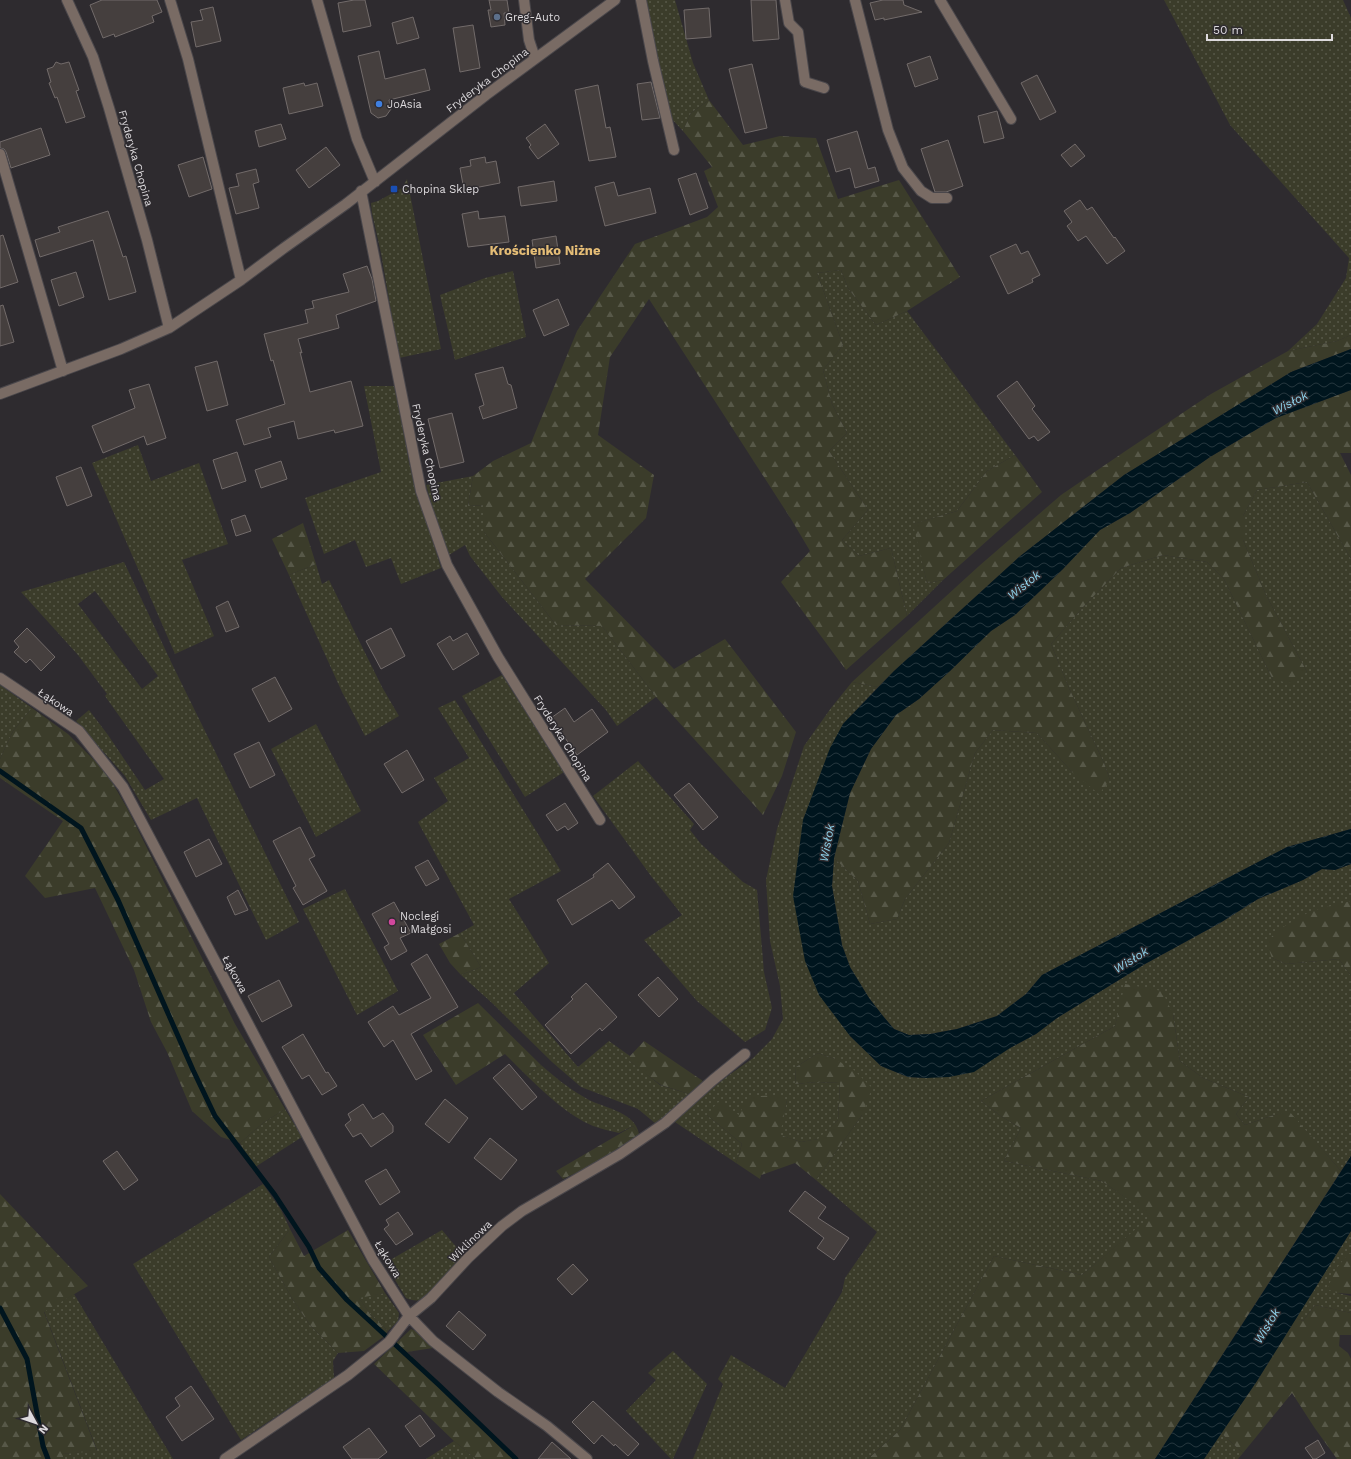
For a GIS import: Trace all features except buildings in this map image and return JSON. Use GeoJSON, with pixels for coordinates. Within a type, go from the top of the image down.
{"type":"FeatureCollection","features":[{"type":"Feature","properties":{"kind":"street","name":"Fryderyka Chopina"},"geometry":{"type":"LineString","coordinates":[[67,0],[93,57],[147,240],[169,328]]}},
{"type":"Feature","properties":{"kind":"street"},"geometry":{"type":"LineString","coordinates":[[170,0],[188,59],[241,280]]}},
{"type":"Feature","properties":{"kind":"street"},"geometry":{"type":"LineString","coordinates":[[317,0],[357,139],[375,182]]}},
{"type":"Feature","properties":{"kind":"street"},"geometry":{"type":"LineString","coordinates":[[524,0],[529,40],[535,58]]}},
{"type":"Feature","properties":{"kind":"street","name":"Fryderyka Chopina"},"geometry":{"type":"LineString","coordinates":[[0,394],[121,349],[169,328],[241,280],[375,182],[535,58],[615,0]]}},
{"type":"Feature","properties":{"kind":"street"},"geometry":{"type":"LineString","coordinates":[[641,0],[652,61],[674,150]]}},
{"type":"Feature","properties":{"kind":"street"},"geometry":{"type":"LineString","coordinates":[[785,0],[789,23],[798,32],[805,82],[824,88]]}},
{"type":"Feature","properties":{"kind":"street"},"geometry":{"type":"LineString","coordinates":[[855,0],[888,130],[903,168],[921,191],[932,198],[947,198]]}},
{"type":"Feature","properties":{"kind":"street"},"geometry":{"type":"LineString","coordinates":[[940,0],[1011,119]]}},
{"type":"Feature","properties":{"kind":"street"},"geometry":{"type":"LineString","coordinates":[[0,154],[63,371]]}},
{"type":"Feature","properties":{"kind":"street","name":"Fryderyka Chopina"},"geometry":{"type":"LineString","coordinates":[[361,191],[421,491],[448,565],[498,657],[600,820]]}},
{"type":"Feature","properties":{"kind":"street","name":"Łąkowa"},"geometry":{"type":"LineString","coordinates":[[0,678],[79,731],[123,787],[373,1260],[409,1316],[433,1341],[498,1392],[547,1426],[588,1459]]}},
{"type":"Feature","properties":{"kind":"street","name":"Wiklinowa"},"geometry":{"type":"LineString","coordinates":[[225,1459],[348,1375],[388,1342],[409,1316],[431,1298],[468,1258],[502,1226],[522,1211],[620,1154],[653,1132],[745,1054]]}},
{"type":"Feature","properties":{"kind":"green space"},"geometry":{"type":"Polygon","coordinates":[[[647,0],[675,0],[693,63],[709,100],[691,113],[683,131],[670,117],[660,78],[647,0]]]}},
{"type":"Feature","properties":{"kind":"green space"},"geometry":{"type":"Polygon","coordinates":[[[1164,0],[1343,0],[1351,18],[1351,335],[1337,341],[1288,351],[1317,324],[1346,278],[1349,258],[1230,125],[1164,0]]]}},
{"type":"Feature","properties":{"kind":"green space"},"geometry":{"type":"Polygon","coordinates":[[[709,100],[743,145],[780,136],[816,138],[838,199],[899,180],[960,277],[907,311],[876,325],[848,288],[841,270],[817,273],[843,345],[823,370],[832,404],[847,433],[829,451],[868,510],[842,540],[859,556],[891,548],[907,616],[846,670],[781,582],[810,551],[791,519],[649,299],[610,357],[598,435],[654,475],[646,518],[585,579],[674,669],[725,639],[796,732],[782,776],[763,815],[656,697],[602,626],[556,625],[484,532],[484,505],[468,506],[473,476],[493,461],[531,443],[577,331],[635,244],[707,217],[718,207],[704,171],[712,167],[683,131],[691,113],[709,100]]]}},
{"type":"Feature","properties":{"kind":"green space"},"geometry":{"type":"Polygon","coordinates":[[[407,179],[441,349],[399,358],[371,203],[378,201],[402,188],[407,179]]]}},
{"type":"Feature","properties":{"kind":"green space"},"geometry":{"type":"Polygon","coordinates":[[[841,270],[848,288],[876,325],[907,311],[1015,455],[987,471],[957,511],[914,524],[927,583],[943,580],[907,616],[891,548],[859,556],[842,540],[868,510],[829,451],[847,433],[832,404],[823,370],[843,345],[817,273],[841,270]]]}},
{"type":"Feature","properties":{"kind":"green space"},"geometry":{"type":"Polygon","coordinates":[[[513,271],[526,337],[455,360],[440,295],[485,278],[513,271]]]}},
{"type":"Feature","properties":{"kind":"green space"},"geometry":{"type":"Polygon","coordinates":[[[1351,335],[1351,349],[1291,372],[1124,475],[1019,557],[878,687],[852,682],[979,566],[1061,495],[1211,394],[1288,351],[1337,341],[1351,335]]]}},
{"type":"Feature","properties":{"kind":"green space"},"geometry":{"type":"Polygon","coordinates":[[[364,386],[396,386],[409,463],[441,568],[401,584],[391,558],[366,567],[355,540],[324,554],[305,498],[381,472],[364,386]]]}},
{"type":"Feature","properties":{"kind":"green space"},"geometry":{"type":"Polygon","coordinates":[[[1351,390],[1351,453],[1340,453],[1351,475],[1351,559],[1307,482],[1257,490],[1243,516],[1243,540],[1266,595],[1307,672],[1291,683],[1273,680],[1224,579],[1207,562],[1163,555],[1121,568],[1084,606],[1051,644],[1069,688],[1104,763],[1110,780],[1099,794],[1072,772],[1037,733],[993,730],[975,753],[949,843],[905,899],[897,919],[870,924],[858,881],[834,858],[850,793],[871,749],[896,715],[919,699],[991,631],[1015,615],[1063,569],[1100,530],[1130,513],[1210,457],[1276,418],[1351,390]]]}},
{"type":"Feature","properties":{"kind":"green space"},"geometry":{"type":"Polygon","coordinates":[[[138,445],[151,481],[199,463],[228,544],[182,560],[214,636],[175,654],[92,463],[138,445]]]}},
{"type":"Feature","properties":{"kind":"green space"},"geometry":{"type":"Polygon","coordinates":[[[1015,455],[1042,492],[943,580],[927,583],[913,524],[957,511],[987,471],[1015,455]]]}},
{"type":"Feature","properties":{"kind":"green space"},"geometry":{"type":"Polygon","coordinates":[[[473,476],[468,506],[484,505],[484,532],[556,625],[602,626],[656,697],[617,726],[606,710],[502,597],[470,556],[465,545],[449,555],[438,527],[426,485],[473,476]]]}},
{"type":"Feature","properties":{"kind":"green space"},"geometry":{"type":"Polygon","coordinates":[[[1307,482],[1351,559],[1351,829],[1287,847],[1042,975],[1026,994],[997,1016],[957,1029],[930,1034],[909,1035],[894,1029],[869,998],[850,967],[842,945],[832,886],[834,858],[858,881],[870,924],[897,919],[905,899],[949,843],[975,753],[993,730],[1037,733],[1072,772],[1110,780],[1104,763],[1069,688],[1051,644],[1084,606],[1121,568],[1163,555],[1207,562],[1224,579],[1273,680],[1307,672],[1266,595],[1243,540],[1243,516],[1257,490],[1307,482]]]}},
{"type":"Feature","properties":{"kind":"green space"},"geometry":{"type":"Polygon","coordinates":[[[303,523],[316,564],[289,575],[272,539],[303,523]]]}},
{"type":"Feature","properties":{"kind":"green space"},"geometry":{"type":"Polygon","coordinates":[[[124,562],[173,666],[299,922],[266,940],[197,798],[151,820],[125,776],[76,721],[89,710],[108,735],[145,790],[164,779],[105,696],[107,694],[78,655],[21,592],[124,562]],[[95,591],[78,604],[142,689],[158,676],[95,591]]]}},
{"type":"Feature","properties":{"kind":"green space"},"geometry":{"type":"Polygon","coordinates":[[[316,564],[322,584],[329,580],[382,687],[399,716],[365,736],[342,692],[289,575],[316,564]]]}},
{"type":"Feature","properties":{"kind":"green space"},"geometry":{"type":"Polygon","coordinates":[[[502,675],[564,772],[525,797],[462,696],[502,675]]]}},
{"type":"Feature","properties":{"kind":"green space"},"geometry":{"type":"Polygon","coordinates":[[[852,682],[878,687],[843,724],[803,820],[850,1036],[881,1066],[908,1077],[926,1078],[1010,1048],[1036,1034],[1057,1018],[1145,964],[1220,923],[1258,899],[1303,880],[1322,869],[1335,870],[1351,864],[1351,901],[1272,958],[1286,964],[1339,959],[1351,976],[1351,1156],[1341,1171],[1289,1112],[1271,1116],[1245,1125],[1236,1114],[1249,1097],[1203,1078],[1180,1061],[1173,1014],[1126,985],[1115,1026],[981,1101],[1002,1117],[1021,1128],[1004,1161],[1102,1181],[1152,1216],[1082,1275],[994,1256],[900,1430],[868,1459],[693,1459],[723,1384],[718,1379],[731,1355],[785,1388],[842,1292],[845,1278],[877,1232],[816,1180],[862,1115],[835,1059],[818,1053],[796,1067],[795,1084],[816,1082],[840,1083],[838,1120],[819,1139],[801,1142],[779,1135],[787,1100],[739,1115],[707,1115],[742,1144],[736,1163],[675,1122],[703,1096],[753,1058],[772,1039],[783,1019],[780,986],[770,941],[766,880],[777,829],[804,746],[852,682]]]}},
{"type":"Feature","properties":{"kind":"green space"},"geometry":{"type":"Polygon","coordinates":[[[0,685],[32,708],[13,731],[0,759],[0,685]]]}},
{"type":"Feature","properties":{"kind":"green space"},"geometry":{"type":"Polygon","coordinates":[[[455,700],[561,871],[509,899],[549,963],[514,993],[578,1067],[609,1041],[630,1056],[630,1061],[660,1085],[689,1094],[656,1124],[638,1109],[581,1087],[552,1062],[461,975],[481,967],[460,933],[474,925],[418,822],[448,801],[434,778],[469,758],[438,708],[455,700]]]}},
{"type":"Feature","properties":{"kind":"green space"},"geometry":{"type":"Polygon","coordinates":[[[32,708],[68,734],[106,772],[127,808],[235,1024],[285,1109],[263,1123],[240,1143],[221,1137],[192,1111],[167,1052],[151,1022],[134,970],[95,888],[45,898],[25,876],[63,821],[0,778],[0,759],[13,731],[32,708]]]}},
{"type":"Feature","properties":{"kind":"green space"},"geometry":{"type":"Polygon","coordinates":[[[316,724],[361,811],[316,837],[271,749],[316,724]]]}},
{"type":"Feature","properties":{"kind":"green space"},"geometry":{"type":"Polygon","coordinates":[[[638,761],[694,824],[690,830],[701,844],[743,882],[757,890],[764,972],[772,1008],[765,1030],[745,1042],[697,1001],[644,940],[682,915],[651,876],[593,796],[638,761]]]}},
{"type":"Feature","properties":{"kind":"green space"},"geometry":{"type":"Polygon","coordinates":[[[345,889],[398,991],[357,1015],[303,909],[345,889]]]}},
{"type":"Feature","properties":{"kind":"green space"},"geometry":{"type":"Polygon","coordinates":[[[1351,901],[1351,976],[1339,959],[1286,964],[1272,958],[1266,942],[1281,928],[1311,911],[1351,901]]]}},
{"type":"Feature","properties":{"kind":"green space"},"geometry":{"type":"Polygon","coordinates":[[[460,933],[481,967],[461,975],[450,963],[439,944],[460,933]]]}},
{"type":"Feature","properties":{"kind":"green space"},"geometry":{"type":"Polygon","coordinates":[[[1125,984],[1162,991],[1173,1014],[1180,1061],[1203,1078],[1249,1097],[1236,1114],[1245,1125],[1289,1111],[1341,1171],[1155,1459],[868,1459],[900,1430],[994,1256],[1082,1275],[1151,1216],[1102,1181],[1004,1161],[1021,1128],[1002,1117],[981,1101],[1115,1026],[1125,984]]]}},
{"type":"Feature","properties":{"kind":"green space"},"geometry":{"type":"Polygon","coordinates":[[[478,1003],[541,1065],[526,1075],[505,1054],[456,1085],[423,1035],[478,1003]]]}},
{"type":"Feature","properties":{"kind":"green space"},"geometry":{"type":"Polygon","coordinates":[[[644,1041],[703,1081],[689,1094],[661,1085],[630,1061],[630,1056],[644,1041]]]}},
{"type":"Feature","properties":{"kind":"green space"},"geometry":{"type":"Polygon","coordinates":[[[818,1053],[835,1059],[854,1070],[872,1088],[862,1115],[816,1180],[795,1163],[761,1175],[760,1179],[736,1163],[742,1144],[707,1115],[718,1102],[739,1115],[748,1097],[774,1095],[787,1100],[780,1135],[801,1142],[818,1139],[838,1120],[840,1083],[816,1082],[795,1084],[796,1067],[818,1053]]]}},
{"type":"Feature","properties":{"kind":"green space"},"geometry":{"type":"Polygon","coordinates":[[[541,1065],[578,1094],[624,1115],[636,1126],[639,1134],[633,1126],[619,1133],[596,1127],[574,1116],[549,1097],[526,1075],[541,1065]]]}},
{"type":"Feature","properties":{"kind":"green space"},"geometry":{"type":"Polygon","coordinates":[[[285,1109],[302,1137],[252,1169],[240,1143],[263,1123],[285,1109]]]}},
{"type":"Feature","properties":{"kind":"green space"},"geometry":{"type":"Polygon","coordinates":[[[633,1126],[639,1134],[623,1149],[613,1155],[563,1179],[556,1171],[633,1126]]]}},
{"type":"Feature","properties":{"kind":"green space"},"geometry":{"type":"Polygon","coordinates":[[[263,1184],[281,1210],[290,1229],[269,1257],[293,1300],[310,1325],[338,1353],[333,1361],[334,1378],[241,1440],[133,1264],[263,1184]]]}},
{"type":"Feature","properties":{"kind":"green space"},"geometry":{"type":"Polygon","coordinates":[[[0,1194],[88,1286],[44,1312],[97,1451],[63,1454],[63,1459],[0,1459],[0,1194]]]}},
{"type":"Feature","properties":{"kind":"green space"},"geometry":{"type":"Polygon","coordinates":[[[290,1229],[304,1256],[348,1230],[385,1293],[359,1298],[371,1315],[388,1331],[383,1337],[364,1351],[338,1353],[310,1325],[293,1300],[269,1257],[290,1229]]]}},
{"type":"Feature","properties":{"kind":"green space"},"geometry":{"type":"Polygon","coordinates":[[[442,1230],[463,1255],[444,1279],[427,1296],[418,1300],[406,1298],[385,1263],[442,1230]]]}},
{"type":"Feature","properties":{"kind":"green space"},"geometry":{"type":"Polygon","coordinates":[[[1351,1231],[1351,1254],[1348,1254],[1337,1293],[1351,1296],[1351,1313],[1315,1305],[1303,1321],[1296,1318],[1351,1231]]]}},
{"type":"Feature","properties":{"kind":"green space"},"geometry":{"type":"Polygon","coordinates":[[[1348,1254],[1351,1254],[1351,1294],[1337,1293],[1327,1289],[1336,1269],[1348,1254]]]}},
{"type":"Feature","properties":{"kind":"green space"},"geometry":{"type":"Polygon","coordinates":[[[385,1293],[399,1313],[398,1321],[388,1331],[371,1315],[358,1297],[385,1293]]]}},
{"type":"Feature","properties":{"kind":"green space"},"geometry":{"type":"Polygon","coordinates":[[[74,1294],[173,1459],[63,1459],[63,1454],[97,1450],[44,1311],[74,1294]]]}},
{"type":"Feature","properties":{"kind":"green space"},"geometry":{"type":"Polygon","coordinates":[[[1315,1305],[1351,1313],[1351,1335],[1340,1335],[1339,1346],[1348,1353],[1351,1359],[1351,1459],[1337,1459],[1292,1393],[1243,1453],[1221,1433],[1257,1381],[1296,1318],[1303,1321],[1315,1305]]]}},
{"type":"Feature","properties":{"kind":"green space"},"geometry":{"type":"Polygon","coordinates":[[[411,1329],[418,1332],[433,1348],[407,1352],[519,1459],[476,1459],[454,1441],[374,1364],[411,1329]]]}},
{"type":"Feature","properties":{"kind":"green space"},"geometry":{"type":"Polygon","coordinates":[[[673,1351],[707,1384],[673,1459],[671,1459],[626,1411],[656,1380],[648,1373],[673,1351]]]}},
{"type":"Feature","properties":{"kind":"green space"},"geometry":{"type":"Polygon","coordinates":[[[1221,1433],[1243,1453],[1238,1459],[1204,1459],[1221,1433]]]}},
{"type":"Feature","properties":{"kind":"green space"},"geometry":{"type":"Polygon","coordinates":[[[454,1441],[476,1459],[426,1459],[454,1441]]]}},
{"type":"Feature","properties":{"kind":"water","name":"Wisłok"},"geometry":{"type":"Polygon","coordinates":[[[1351,349],[1351,390],[1276,418],[1210,457],[1130,513],[1100,530],[1063,569],[1015,615],[991,631],[919,699],[896,715],[871,749],[850,793],[834,858],[832,886],[842,945],[850,967],[869,998],[894,1029],[909,1035],[930,1034],[957,1029],[997,1016],[1026,994],[1042,975],[1287,847],[1351,829],[1351,864],[1335,870],[1322,869],[1303,880],[1258,899],[1220,923],[1145,964],[1057,1018],[1036,1034],[1010,1048],[974,1072],[949,1077],[908,1077],[881,1066],[850,1036],[819,995],[805,961],[793,896],[803,820],[830,748],[843,724],[894,671],[1019,557],[1124,475],[1291,372],[1351,349]]]}},
{"type":"Feature","properties":{"kind":"water","name":"Wisłok"},"geometry":{"type":"Polygon","coordinates":[[[1351,1156],[1351,1231],[1257,1381],[1204,1459],[1155,1459],[1351,1156]]]}},
{"type":"Feature","properties":{"kind":"waterway"},"geometry":{"type":"LineString","coordinates":[[0,771],[81,828],[118,900],[193,1070],[215,1116],[275,1195],[309,1247],[319,1268],[347,1300],[516,1459]]}},
{"type":"Feature","properties":{"kind":"waterway"},"geometry":{"type":"LineString","coordinates":[[0,1308],[27,1359],[43,1446],[48,1459]]}},
{"type":"Feature","properties":{"kind":"place","name":"Greg-Auto"},"geometry":{"type":"Point","coordinates":[497,17]}},
{"type":"Feature","properties":{"kind":"place","name":"JoAsia"},"geometry":{"type":"Point","coordinates":[379,104]}},
{"type":"Feature","properties":{"kind":"place","name":"Chopina Sklep"},"geometry":{"type":"Point","coordinates":[394,189]}},
{"type":"Feature","properties":{"kind":"place","name":"Noclegi u Małgosi"},"geometry":{"type":"Point","coordinates":[392,922]}},
{"type":"Feature","properties":{"kind":"district","name":"Krościenko Niżne"},"geometry":{"type":"Point","coordinates":[545,250]}}]}
